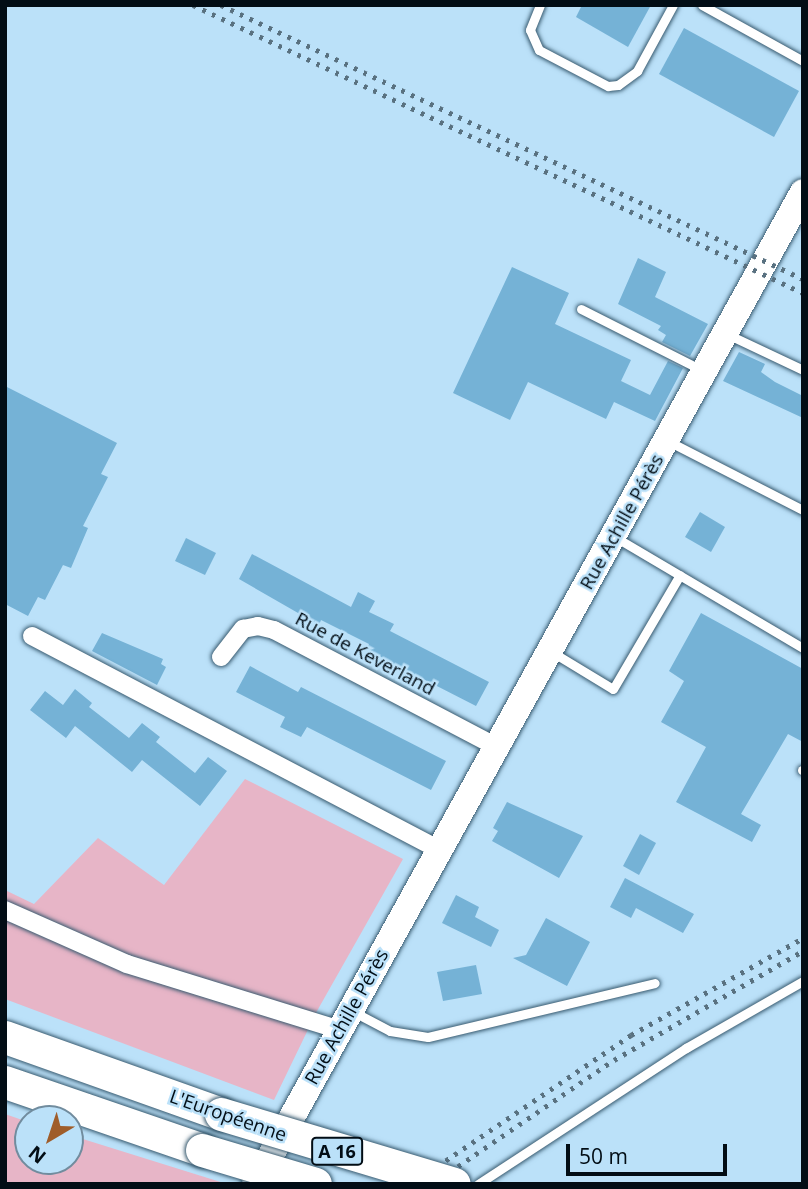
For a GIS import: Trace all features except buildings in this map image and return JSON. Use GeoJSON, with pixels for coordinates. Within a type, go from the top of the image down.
{"type":"FeatureCollection","features":[{"type":"Feature","properties":{"kind":"highway","name":"L'Européenne"},"geometry":{"type":"LineString","coordinates":[[5,1038],[221,1114],[454,1184]]}},
{"type":"Feature","properties":{"kind":"highway","name":"L'Européenne"},"geometry":{"type":"LineString","coordinates":[[5,1082],[202,1150],[315,1184]]}},
{"type":"Feature","properties":{"kind":"street","name":"Rue Achille Pérès"},"geometry":{"type":"LineString","coordinates":[[255,1184],[803,192]]}},
{"type":"Feature","properties":{"kind":"street","name":"Rue de Keverland"},"geometry":{"type":"LineString","coordinates":[[221,657],[243,629],[258,626],[274,630],[497,747]]}},
{"type":"Feature","properties":{"kind":"street"},"geometry":{"type":"LineString","coordinates":[[32,636],[440,850]]}},
{"type":"Feature","properties":{"kind":"street"},"geometry":{"type":"LineString","coordinates":[[5,910],[114,959],[345,1020]]}},
{"type":"Feature","properties":{"kind":"lane"},"geometry":{"type":"LineString","coordinates":[[540,5],[530,30],[539,50],[608,86],[618,85],[637,71],[673,5]]}},
{"type":"Feature","properties":{"kind":"lane"},"geometry":{"type":"LineString","coordinates":[[702,5],[803,61]]}},
{"type":"Feature","properties":{"kind":"lane"},"geometry":{"type":"LineString","coordinates":[[581,310],[705,372]]}},
{"type":"Feature","properties":{"kind":"lane"},"geometry":{"type":"LineString","coordinates":[[726,334],[803,370]]}},
{"type":"Feature","properties":{"kind":"lane"},"geometry":{"type":"LineString","coordinates":[[667,440],[803,510]]}},
{"type":"Feature","properties":{"kind":"lane"},"geometry":{"type":"LineString","coordinates":[[614,536],[803,649]]}},
{"type":"Feature","properties":{"kind":"lane"},"geometry":{"type":"LineString","coordinates":[[550,651],[613,689],[680,575]]}},
{"type":"Feature","properties":{"kind":"lane"},"geometry":{"type":"LineString","coordinates":[[478,1184],[686,1048],[803,981]]}},
{"type":"Feature","properties":{"kind":"lane"},"geometry":{"type":"LineString","coordinates":[[345,1020],[428,1037],[655,983]]}},
{"type":"Feature","properties":{"kind":"shaded area"},"geometry":{"type":"Polygon","coordinates":[[[245,779],[403,859],[317,1011],[274,1100],[5,999],[5,890],[34,904],[98,838],[164,885],[245,779]]]}},
{"type":"Feature","properties":{"kind":"shaded area"},"geometry":{"type":"Polygon","coordinates":[[[5,1114],[14,1117],[14,1175],[84,1175],[84,1139],[227,1184],[5,1184],[5,1114]]]}},
{"type":"Feature","properties":{"kind":"railway"},"geometry":{"type":"LineString","coordinates":[[193,5],[803,293]]}},
{"type":"Feature","properties":{"kind":"railway"},"geometry":{"type":"LineString","coordinates":[[221,5],[803,279]]}},
{"type":"Feature","properties":{"kind":"railway"},"geometry":{"type":"LineString","coordinates":[[411,1184],[631,1035],[803,938]]}},
{"type":"Feature","properties":{"kind":"railway"},"geometry":{"type":"LineString","coordinates":[[432,1184],[614,1060],[803,951]]}}]}
